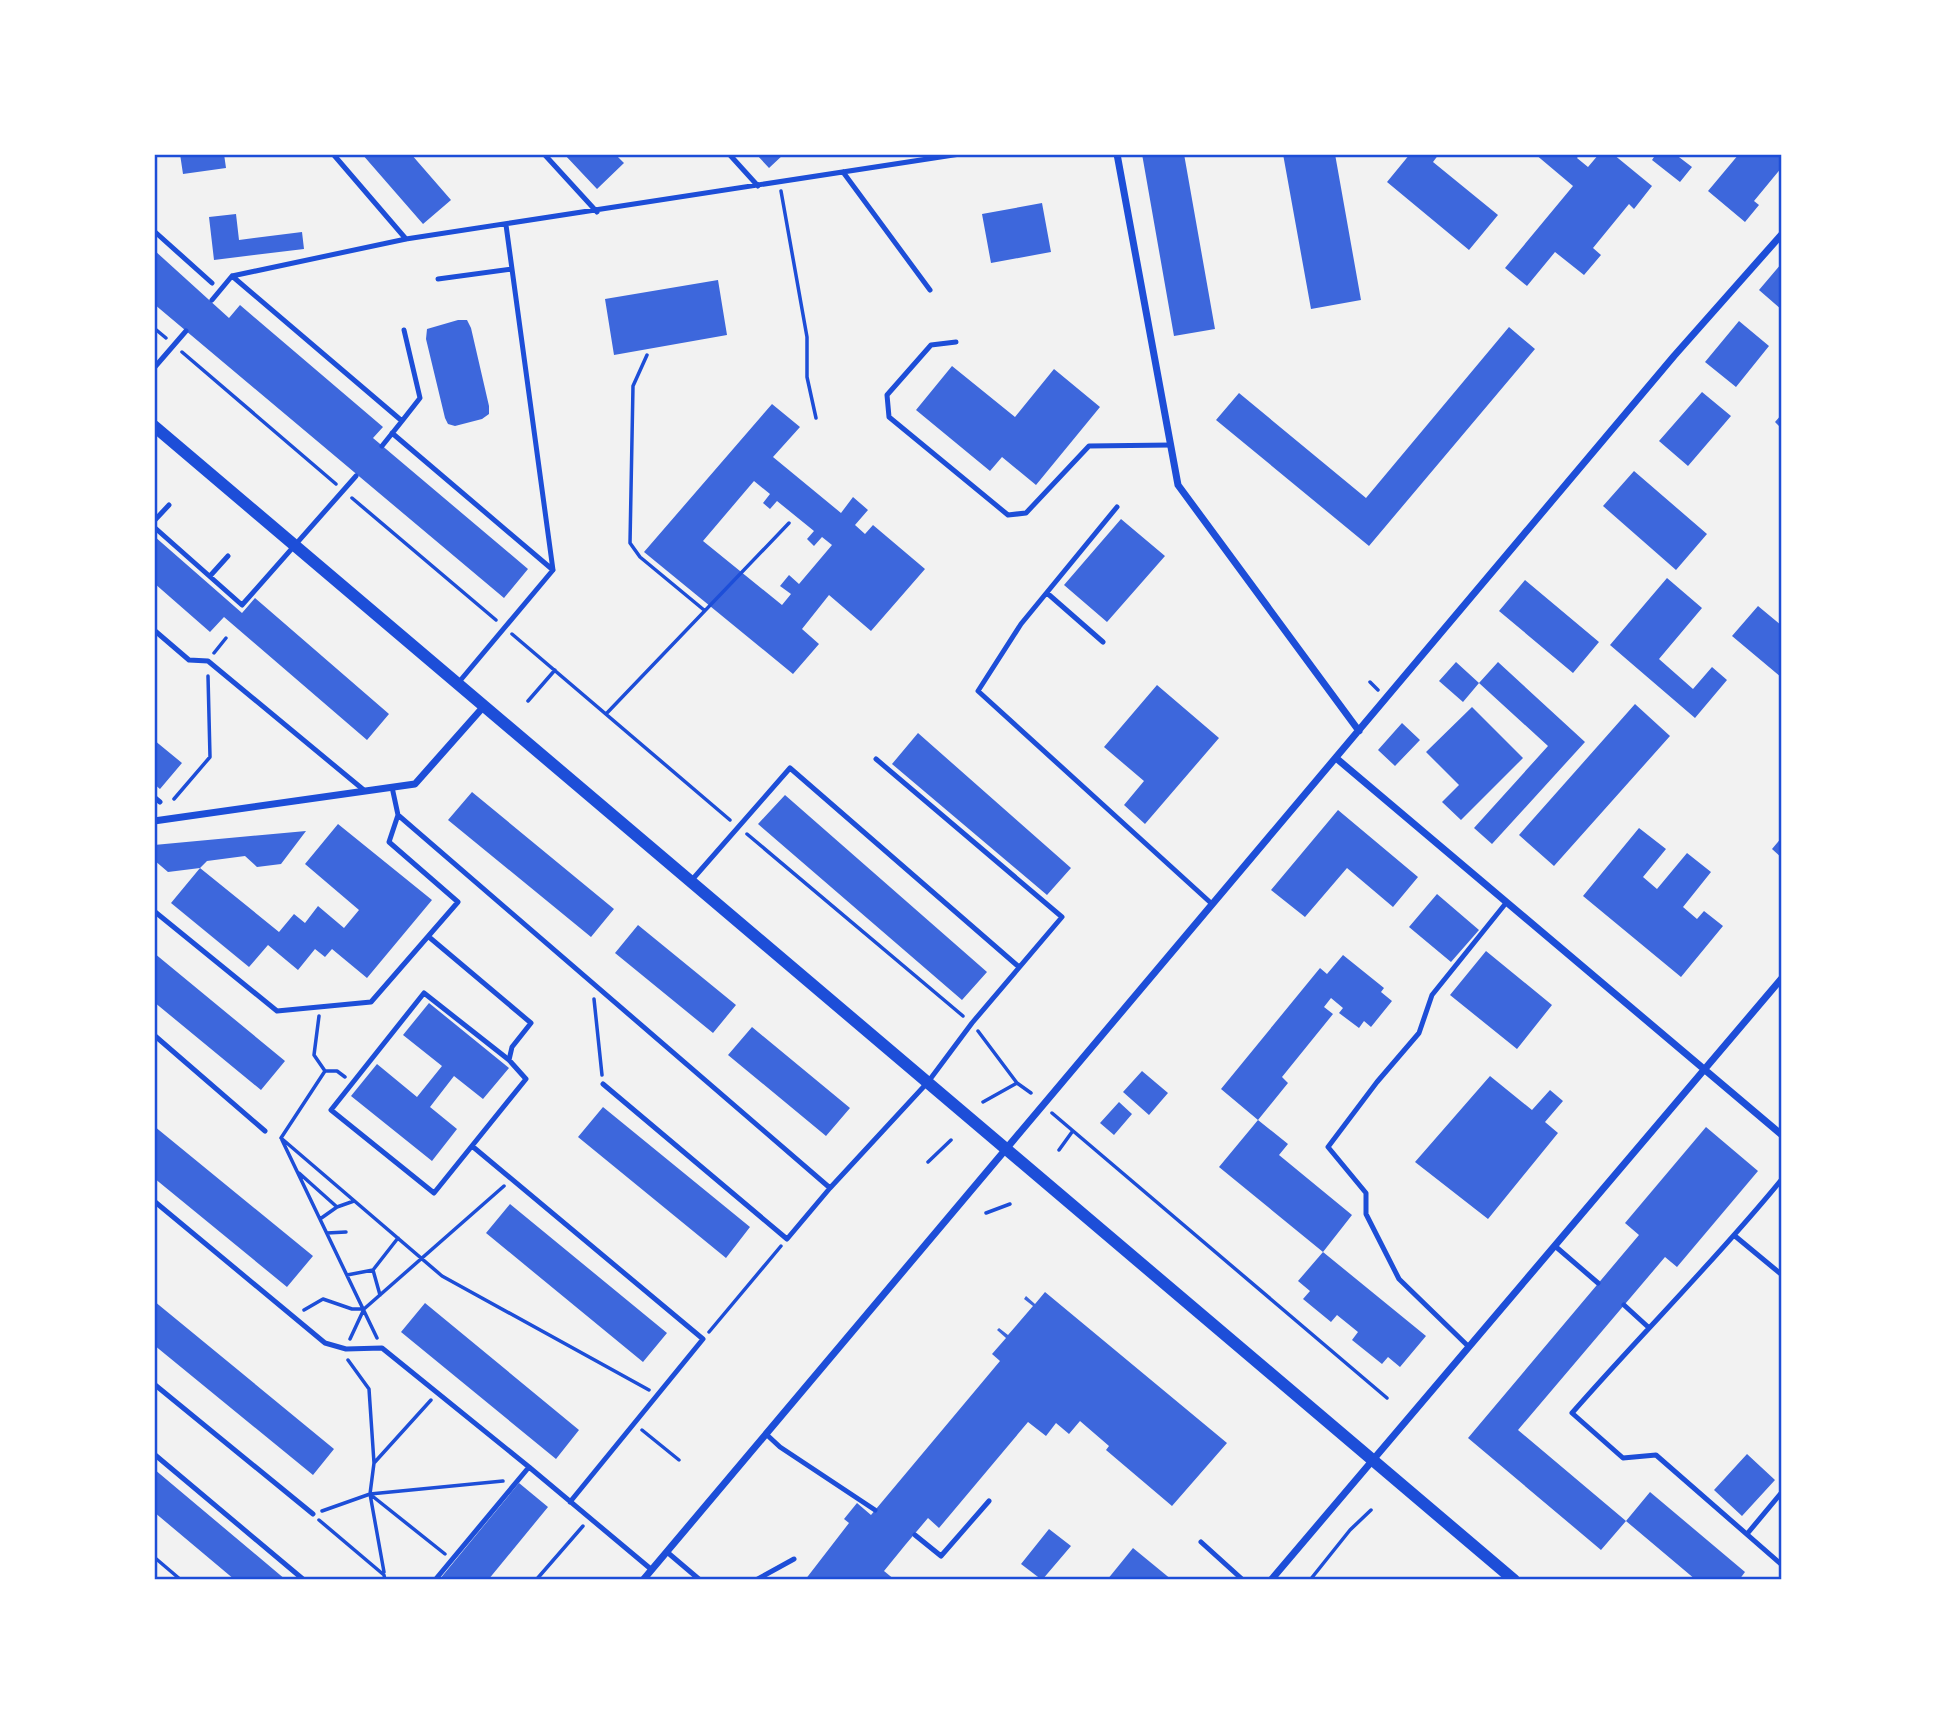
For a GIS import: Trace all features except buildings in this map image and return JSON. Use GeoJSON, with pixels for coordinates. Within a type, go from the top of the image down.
{"type":"FeatureCollection","features":[{"type":"Feature","properties":{"kind":"street"},"geometry":{"type":"LineString","coordinates":[[1116,154],[1178,485],[1359,731]]}},
{"type":"Feature","properties":{"kind":"street"},"geometry":{"type":"LineString","coordinates":[[643,1580],[1674,356],[1782,234]]}},
{"type":"Feature","properties":{"kind":"street"},"geometry":{"type":"LineString","coordinates":[[154,426],[1514,1580]]}},
{"type":"Feature","properties":{"kind":"street"},"geometry":{"type":"LineString","coordinates":[[154,821],[415,784],[485,705]]}},
{"type":"Feature","properties":{"kind":"street"},"geometry":{"type":"LineString","coordinates":[[1336,758],[1782,1135]]}},
{"type":"Feature","properties":{"kind":"street"},"geometry":{"type":"LineString","coordinates":[[1270,1580],[1782,978]]}},
{"type":"Feature","properties":{"kind":"lane"},"geometry":{"type":"LineString","coordinates":[[333,154],[406,239]]}},
{"type":"Feature","properties":{"kind":"lane"},"geometry":{"type":"LineString","coordinates":[[544,154],[597,212]]}},
{"type":"Feature","properties":{"kind":"lane"},"geometry":{"type":"LineString","coordinates":[[729,154],[758,186]]}},
{"type":"Feature","properties":{"kind":"lane"},"geometry":{"type":"LineString","coordinates":[[212,300],[232,276],[406,239],[506,226],[960,154]]}},
{"type":"Feature","properties":{"kind":"lane"},"geometry":{"type":"LineString","coordinates":[[843,172],[930,290]]}},
{"type":"Feature","properties":{"kind":"lane"},"geometry":{"type":"LineString","coordinates":[[458,682],[553,570],[506,226]]}},
{"type":"Feature","properties":{"kind":"lane"},"geometry":{"type":"LineString","coordinates":[[154,231],[212,283]]}},
{"type":"Feature","properties":{"kind":"lane"},"geometry":{"type":"LineString","coordinates":[[438,279],[512,269]]}},
{"type":"Feature","properties":{"kind":"lane"},"geometry":{"type":"LineString","coordinates":[[232,276],[402,421]]}},
{"type":"Feature","properties":{"kind":"lane"},"geometry":{"type":"LineString","coordinates":[[382,446],[420,398],[404,330]]}},
{"type":"Feature","properties":{"kind":"lane"},"geometry":{"type":"LineString","coordinates":[[154,368],[186,331]]}},
{"type":"Feature","properties":{"kind":"lane"},"geometry":{"type":"LineString","coordinates":[[956,342],[931,345],[887,395],[889,417],[1008,515],[1026,513],[1089,446],[1171,445]]}},
{"type":"Feature","properties":{"kind":"lane"},"geometry":{"type":"LineString","coordinates":[[392,433],[553,570]]}},
{"type":"Feature","properties":{"kind":"lane"},"geometry":{"type":"LineString","coordinates":[[154,527],[242,605],[356,476]]}},
{"type":"Feature","properties":{"kind":"lane"},"geometry":{"type":"LineString","coordinates":[[154,521],[169,505]]}},
{"type":"Feature","properties":{"kind":"lane"},"geometry":{"type":"LineString","coordinates":[[1117,507],[1021,624],[978,691],[1212,904]]}},
{"type":"Feature","properties":{"kind":"lane"},"geometry":{"type":"LineString","coordinates":[[210,576],[228,556]]}},
{"type":"Feature","properties":{"kind":"lane"},"geometry":{"type":"LineString","coordinates":[[1046,593],[1103,642]]}},
{"type":"Feature","properties":{"kind":"lane"},"geometry":{"type":"LineString","coordinates":[[154,630],[189,660],[208,661],[365,791]]}},
{"type":"Feature","properties":{"kind":"lane"},"geometry":{"type":"LineString","coordinates":[[603,1084],[786,1239],[928,1082],[972,1023],[1062,917],[876,760]]}},
{"type":"Feature","properties":{"kind":"lane"},"geometry":{"type":"LineString","coordinates":[[691,881],[790,768],[1019,967]]}},
{"type":"Feature","properties":{"kind":"lane"},"geometry":{"type":"LineString","coordinates":[[154,911],[276,1011],[371,1002],[458,902],[389,842],[398,815],[392,788]]}},
{"type":"Feature","properties":{"kind":"lane"},"geometry":{"type":"LineString","coordinates":[[154,797],[160,802]]}},
{"type":"Feature","properties":{"kind":"lane"},"geometry":{"type":"LineString","coordinates":[[398,815],[831,1188]]}},
{"type":"Feature","properties":{"kind":"lane"},"geometry":{"type":"LineString","coordinates":[[1469,1347],[1399,1279],[1366,1214],[1366,1193],[1328,1147],[1377,1082],[1419,1033],[1432,995],[1506,902]]}},
{"type":"Feature","properties":{"kind":"lane"},"geometry":{"type":"LineString","coordinates":[[429,937],[531,1023],[512,1047],[509,1060]]}},
{"type":"Feature","properties":{"kind":"lane"},"geometry":{"type":"LineString","coordinates":[[424,993],[509,1060],[526,1079],[434,1193],[331,1110],[424,993]]}},
{"type":"Feature","properties":{"kind":"lane"},"geometry":{"type":"LineString","coordinates":[[154,1035],[265,1130]]}},
{"type":"Feature","properties":{"kind":"lane"},"geometry":{"type":"LineString","coordinates":[[472,1146],[704,1339],[570,1502]]}},
{"type":"Feature","properties":{"kind":"lane"},"geometry":{"type":"LineString","coordinates":[[1782,1178],[1735,1236],[1647,1326],[1572,1413],[1623,1458],[1656,1455],[1782,1565]]}},
{"type":"Feature","properties":{"kind":"lane"},"geometry":{"type":"LineString","coordinates":[[154,1201],[325,1343],[346,1349],[382,1348],[652,1570]]}},
{"type":"Feature","properties":{"kind":"lane"},"geometry":{"type":"LineString","coordinates":[[1735,1236],[1782,1275]]}},
{"type":"Feature","properties":{"kind":"lane"},"geometry":{"type":"LineString","coordinates":[[1555,1246],[1598,1283]]}},
{"type":"Feature","properties":{"kind":"lane"},"geometry":{"type":"LineString","coordinates":[[1624,1305],[1647,1326]]}},
{"type":"Feature","properties":{"kind":"lane"},"geometry":{"type":"LineString","coordinates":[[154,1384],[313,1514]]}},
{"type":"Feature","properties":{"kind":"lane"},"geometry":{"type":"LineString","coordinates":[[766,1434],[780,1447],[875,1510]]}},
{"type":"Feature","properties":{"kind":"lane"},"geometry":{"type":"LineString","coordinates":[[154,1454],[304,1580]]}},
{"type":"Feature","properties":{"kind":"lane"},"geometry":{"type":"LineString","coordinates":[[435,1580],[528,1467]]}},
{"type":"Feature","properties":{"kind":"lane"},"geometry":{"type":"LineString","coordinates":[[1747,1535],[1782,1492]]}},
{"type":"Feature","properties":{"kind":"lane"},"geometry":{"type":"LineString","coordinates":[[915,1535],[941,1556],[989,1501]]}},
{"type":"Feature","properties":{"kind":"lane"},"geometry":{"type":"LineString","coordinates":[[1201,1542],[1243,1580]]}},
{"type":"Feature","properties":{"kind":"lane"},"geometry":{"type":"LineString","coordinates":[[667,1552],[700,1580]]}},
{"type":"Feature","properties":{"kind":"lane"},"geometry":{"type":"LineString","coordinates":[[756,1580],[794,1559]]}},
{"type":"Feature","properties":{"kind":"path"},"geometry":{"type":"LineString","coordinates":[[779,183],[807,337],[807,377],[816,418]]}},
{"type":"Feature","properties":{"kind":"path"},"geometry":{"type":"LineString","coordinates":[[174,345],[972,1023],[1017,1083],[1031,1093]]}},
{"type":"Feature","properties":{"kind":"path"},"geometry":{"type":"LineString","coordinates":[[647,355],[633,386],[630,542],[640,557],[704,610]]}},
{"type":"Feature","properties":{"kind":"path"},"geometry":{"type":"LineString","coordinates":[[607,714],[789,523]]}},
{"type":"Feature","properties":{"kind":"path"},"geometry":{"type":"LineString","coordinates":[[174,799],[210,757],[208,661],[226,638]]}},
{"type":"Feature","properties":{"kind":"path"},"geometry":{"type":"LineString","coordinates":[[528,701],[555,670]]}},
{"type":"Feature","properties":{"kind":"path"},"geometry":{"type":"LineString","coordinates":[[1370,682],[1378,690]]}},
{"type":"Feature","properties":{"kind":"path"},"geometry":{"type":"LineString","coordinates":[[592,983],[603,1084]]}},
{"type":"Feature","properties":{"kind":"path"},"geometry":{"type":"LineString","coordinates":[[320,1007],[314,1055],[325,1071]]}},
{"type":"Feature","properties":{"kind":"path"},"geometry":{"type":"LineString","coordinates":[[325,1071],[337,1071],[352,1083]]}},
{"type":"Feature","properties":{"kind":"path"},"geometry":{"type":"LineString","coordinates":[[281,1138],[325,1071]]}},
{"type":"Feature","properties":{"kind":"path"},"geometry":{"type":"LineString","coordinates":[[983,1102],[1017,1083]]}},
{"type":"Feature","properties":{"kind":"path"},"geometry":{"type":"LineString","coordinates":[[1051,1111],[1072,1132],[1387,1398]]}},
{"type":"Feature","properties":{"kind":"path"},"geometry":{"type":"LineString","coordinates":[[1059,1150],[1072,1132]]}},
{"type":"Feature","properties":{"kind":"path"},"geometry":{"type":"LineString","coordinates":[[281,1138],[382,1348]]}},
{"type":"Feature","properties":{"kind":"path"},"geometry":{"type":"LineString","coordinates":[[281,1138],[442,1276],[658,1394]]}},
{"type":"Feature","properties":{"kind":"path"},"geometry":{"type":"LineString","coordinates":[[928,1162],[951,1140]]}},
{"type":"Feature","properties":{"kind":"path"},"geometry":{"type":"LineString","coordinates":[[297,1172],[337,1208]]}},
{"type":"Feature","properties":{"kind":"path"},"geometry":{"type":"LineString","coordinates":[[385,1577],[370,1494],[374,1463],[369,1389],[348,1360],[346,1349],[364,1309],[509,1182],[518,1185]]}},
{"type":"Feature","properties":{"kind":"path"},"geometry":{"type":"LineString","coordinates":[[320,1219],[354,1201]]}},
{"type":"Feature","properties":{"kind":"path"},"geometry":{"type":"LineString","coordinates":[[986,1213],[1010,1204]]}},
{"type":"Feature","properties":{"kind":"path"},"geometry":{"type":"LineString","coordinates":[[327,1233],[346,1232]]}},
{"type":"Feature","properties":{"kind":"path"},"geometry":{"type":"LineString","coordinates":[[347,1275],[373,1270],[398,1238]]}},
{"type":"Feature","properties":{"kind":"path"},"geometry":{"type":"LineString","coordinates":[[704,1339],[786,1239]]}},
{"type":"Feature","properties":{"kind":"path"},"geometry":{"type":"LineString","coordinates":[[373,1270],[380,1295]]}},
{"type":"Feature","properties":{"kind":"path"},"geometry":{"type":"LineString","coordinates":[[293,1317],[323,1299],[352,1309],[364,1309]]}},
{"type":"Feature","properties":{"kind":"path"},"geometry":{"type":"LineString","coordinates":[[374,1463],[437,1393]]}},
{"type":"Feature","properties":{"kind":"path"},"geometry":{"type":"LineString","coordinates":[[634,1424],[679,1460]]}},
{"type":"Feature","properties":{"kind":"path"},"geometry":{"type":"LineString","coordinates":[[385,1577],[313,1514],[370,1494],[518,1480]]}},
{"type":"Feature","properties":{"kind":"path"},"geometry":{"type":"LineString","coordinates":[[370,1494],[452,1560]]}},
{"type":"Feature","properties":{"kind":"path"},"geometry":{"type":"LineString","coordinates":[[1310,1580],[1350,1530],[1371,1510]]}},
{"type":"Feature","properties":{"kind":"path"},"geometry":{"type":"LineString","coordinates":[[536,1580],[590,1518]]}},
{"type":"Feature","properties":{"kind":"path"},"geometry":{"type":"LineString","coordinates":[[154,1557],[181,1580]]}}]}
